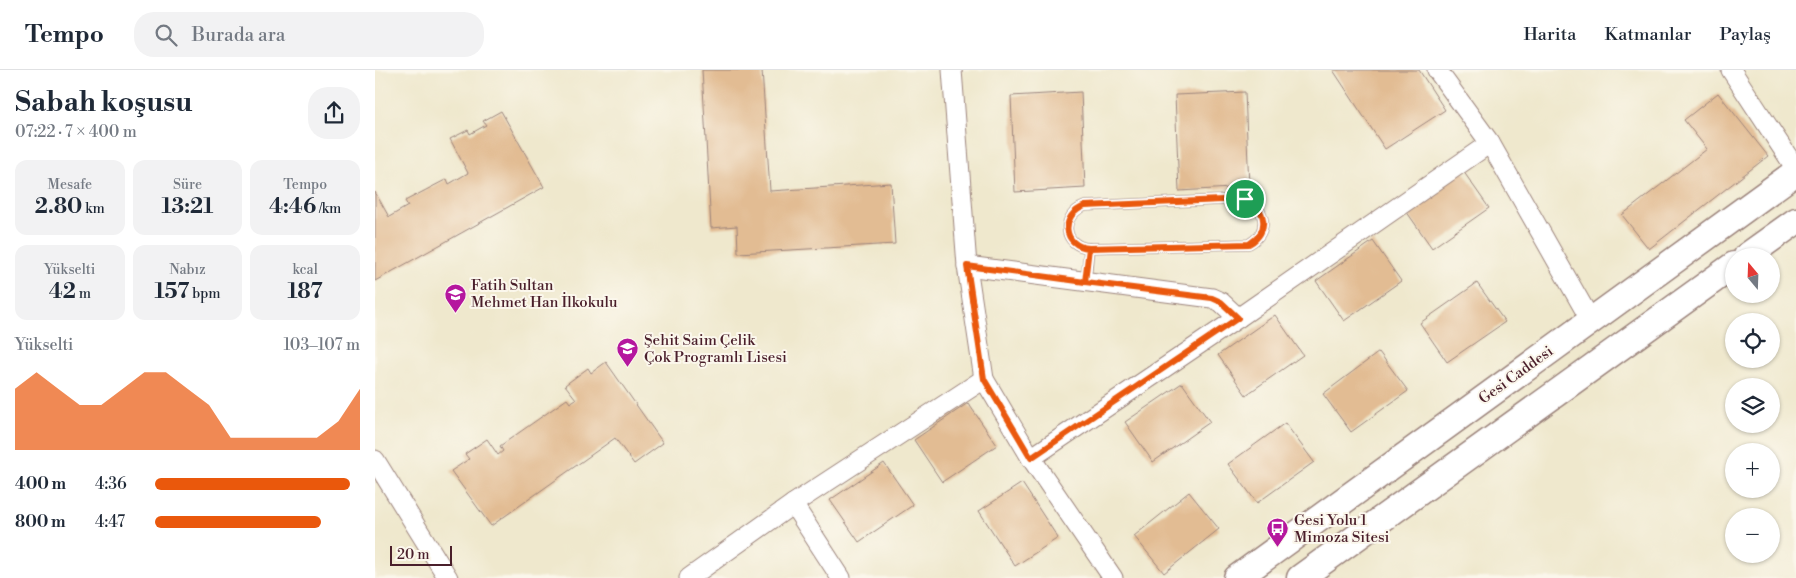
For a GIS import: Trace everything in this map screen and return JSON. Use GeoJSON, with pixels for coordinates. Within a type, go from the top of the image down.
{"type":"FeatureCollection","features":[{"type":"Feature","properties":{"kind":"main road","name":"Gesi Caddesi"},"geometry":{"type":"LineString","coordinates":[[1237,578],[1796,172]]}},
{"type":"Feature","properties":{"kind":"main road"},"geometry":{"type":"LineString","coordinates":[[1758,248],[1796,221]]}},
{"type":"Feature","properties":{"kind":"main road"},"geometry":{"type":"LineString","coordinates":[[1301,578],[1725,272]]}},
{"type":"Feature","properties":{"kind":"street"},"geometry":{"type":"LineString","coordinates":[[952,70],[967,266],[984,379],[1031,458],[1113,578]]}},
{"type":"Feature","properties":{"kind":"street"},"geometry":{"type":"LineString","coordinates":[[1437,70],[1490,143],[1591,321]]}},
{"type":"Feature","properties":{"kind":"street"},"geometry":{"type":"LineString","coordinates":[[1731,70],[1796,168]]}},
{"type":"Feature","properties":{"kind":"street"},"geometry":{"type":"LineString","coordinates":[[1031,458],[1238,318],[1490,143]]}},
{"type":"Feature","properties":{"kind":"street"},"geometry":{"type":"LineString","coordinates":[[967,266],[1212,298],[1221,302],[1238,318]]}},
{"type":"Feature","properties":{"kind":"street"},"geometry":{"type":"LineString","coordinates":[[689,578],[793,504],[984,379]]}},
{"type":"Feature","properties":{"kind":"street"},"geometry":{"type":"LineString","coordinates":[[375,460],[448,578]]}},
{"type":"Feature","properties":{"kind":"street"},"geometry":{"type":"LineString","coordinates":[[793,504],[841,578]]}},
{"type":"Feature","properties":{"kind":"lane"},"geometry":{"type":"LineString","coordinates":[[1245,199],[1257,206],[1263,218],[1261,234],[1249,244],[1089,248],[1076,245],[1068,234],[1067,227],[1072,213],[1078,208],[1085,206],[1245,199]]}},
{"type":"Feature","properties":{"kind":"lane"},"geometry":{"type":"LineString","coordinates":[[1085,282],[1089,248]]}},
{"type":"Feature","properties":{"kind":"building"},"geometry":{"type":"Polygon","coordinates":[[[702,70],[762,70],[770,191],[891,183],[895,244],[738,253],[737,226],[711,228],[702,70]]]}},
{"type":"Feature","properties":{"kind":"building"},"geometry":{"type":"Polygon","coordinates":[[[1333,70],[1419,70],[1445,110],[1385,149],[1333,70]]]}},
{"type":"Feature","properties":{"kind":"building"},"geometry":{"type":"Polygon","coordinates":[[[1081,92],[1085,188],[1015,192],[1011,96],[1081,92]]]}},
{"type":"Feature","properties":{"kind":"building"},"geometry":{"type":"Polygon","coordinates":[[[1245,92],[1249,187],[1179,191],[1175,95],[1245,92]]]}},
{"type":"Feature","properties":{"kind":"building"},"geometry":{"type":"Polygon","coordinates":[[[1718,93],[1768,156],[1649,249],[1622,215],[1707,149],[1684,120],[1718,93]]]}},
{"type":"Feature","properties":{"kind":"building"},"geometry":{"type":"Polygon","coordinates":[[[501,111],[544,187],[375,281],[375,192],[389,217],[408,206],[405,201],[447,179],[449,184],[468,173],[450,139],[468,130],[470,134],[486,125],[483,121],[501,111]]]}},
{"type":"Feature","properties":{"kind":"building"},"geometry":{"type":"Polygon","coordinates":[[[1461,168],[1489,208],[1432,248],[1404,208],[1461,168]]]}},
{"type":"Feature","properties":{"kind":"building"},"geometry":{"type":"Polygon","coordinates":[[[1373,241],[1401,281],[1344,321],[1316,281],[1373,241]]]}},
{"type":"Feature","properties":{"kind":"building"},"geometry":{"type":"Polygon","coordinates":[[[1477,283],[1505,322],[1447,362],[1420,323],[1477,283]]]}},
{"type":"Feature","properties":{"kind":"building"},"geometry":{"type":"Polygon","coordinates":[[[1275,315],[1303,355],[1246,395],[1218,355],[1275,315]]]}},
{"type":"Feature","properties":{"kind":"building"},"geometry":{"type":"Polygon","coordinates":[[[1379,352],[1408,391],[1351,432],[1323,394],[1379,352]]]}},
{"type":"Feature","properties":{"kind":"building"},"geometry":{"type":"Polygon","coordinates":[[[606,362],[663,443],[634,464],[615,438],[491,526],[451,471],[469,459],[465,454],[487,439],[498,455],[503,451],[500,446],[567,399],[570,403],[576,399],[565,385],[588,368],[591,373],[606,362]]]}},
{"type":"Feature","properties":{"kind":"building"},"geometry":{"type":"Polygon","coordinates":[[[1182,383],[1210,422],[1153,462],[1125,422],[1182,383]]]}},
{"type":"Feature","properties":{"kind":"building"},"geometry":{"type":"Polygon","coordinates":[[[968,403],[997,445],[942,482],[914,440],[968,403]]]}},
{"type":"Feature","properties":{"kind":"building"},"geometry":{"type":"Polygon","coordinates":[[[1285,423],[1314,462],[1257,503],[1228,464],[1285,423]]]}},
{"type":"Feature","properties":{"kind":"building"},"geometry":{"type":"Polygon","coordinates":[[[884,463],[913,505],[859,542],[830,500],[884,463]]]}},
{"type":"Feature","properties":{"kind":"building"},"geometry":{"type":"Polygon","coordinates":[[[1022,483],[1058,538],[1015,566],[979,511],[1022,483]]]}},
{"type":"Feature","properties":{"kind":"building"},"geometry":{"type":"Polygon","coordinates":[[[1189,492],[1219,529],[1164,573],[1134,536],[1189,492]]]}},
{"type":"Feature","properties":{"kind":"place","name":"Fatih Sultan Mehmet Han İlkokulu"},"geometry":{"type":"Point","coordinates":[455,313]}},
{"type":"Feature","properties":{"kind":"place","name":"Şehit Saim Çelik Çok Programlı Lisesi"},"geometry":{"type":"Point","coordinates":[628,368]}},
{"type":"Feature","properties":{"kind":"place","name":"Gesi Yolu 1 Mimoza Sitesi"},"geometry":{"type":"Point","coordinates":[1278,548]}},
{"type":"Feature","properties":{"kind":"route"},"geometry":{"type":"LineString","coordinates":[[1245,199],[1085,206],[1078,208],[1072,213],[1067,227],[1068,234],[1076,245],[1089,248],[1085,282],[1212,298],[1221,302],[1238,318],[1031,458],[984,379],[967,266],[1085,282],[1089,248],[1249,244],[1261,234],[1263,218],[1257,206],[1245,199]]}}]}
